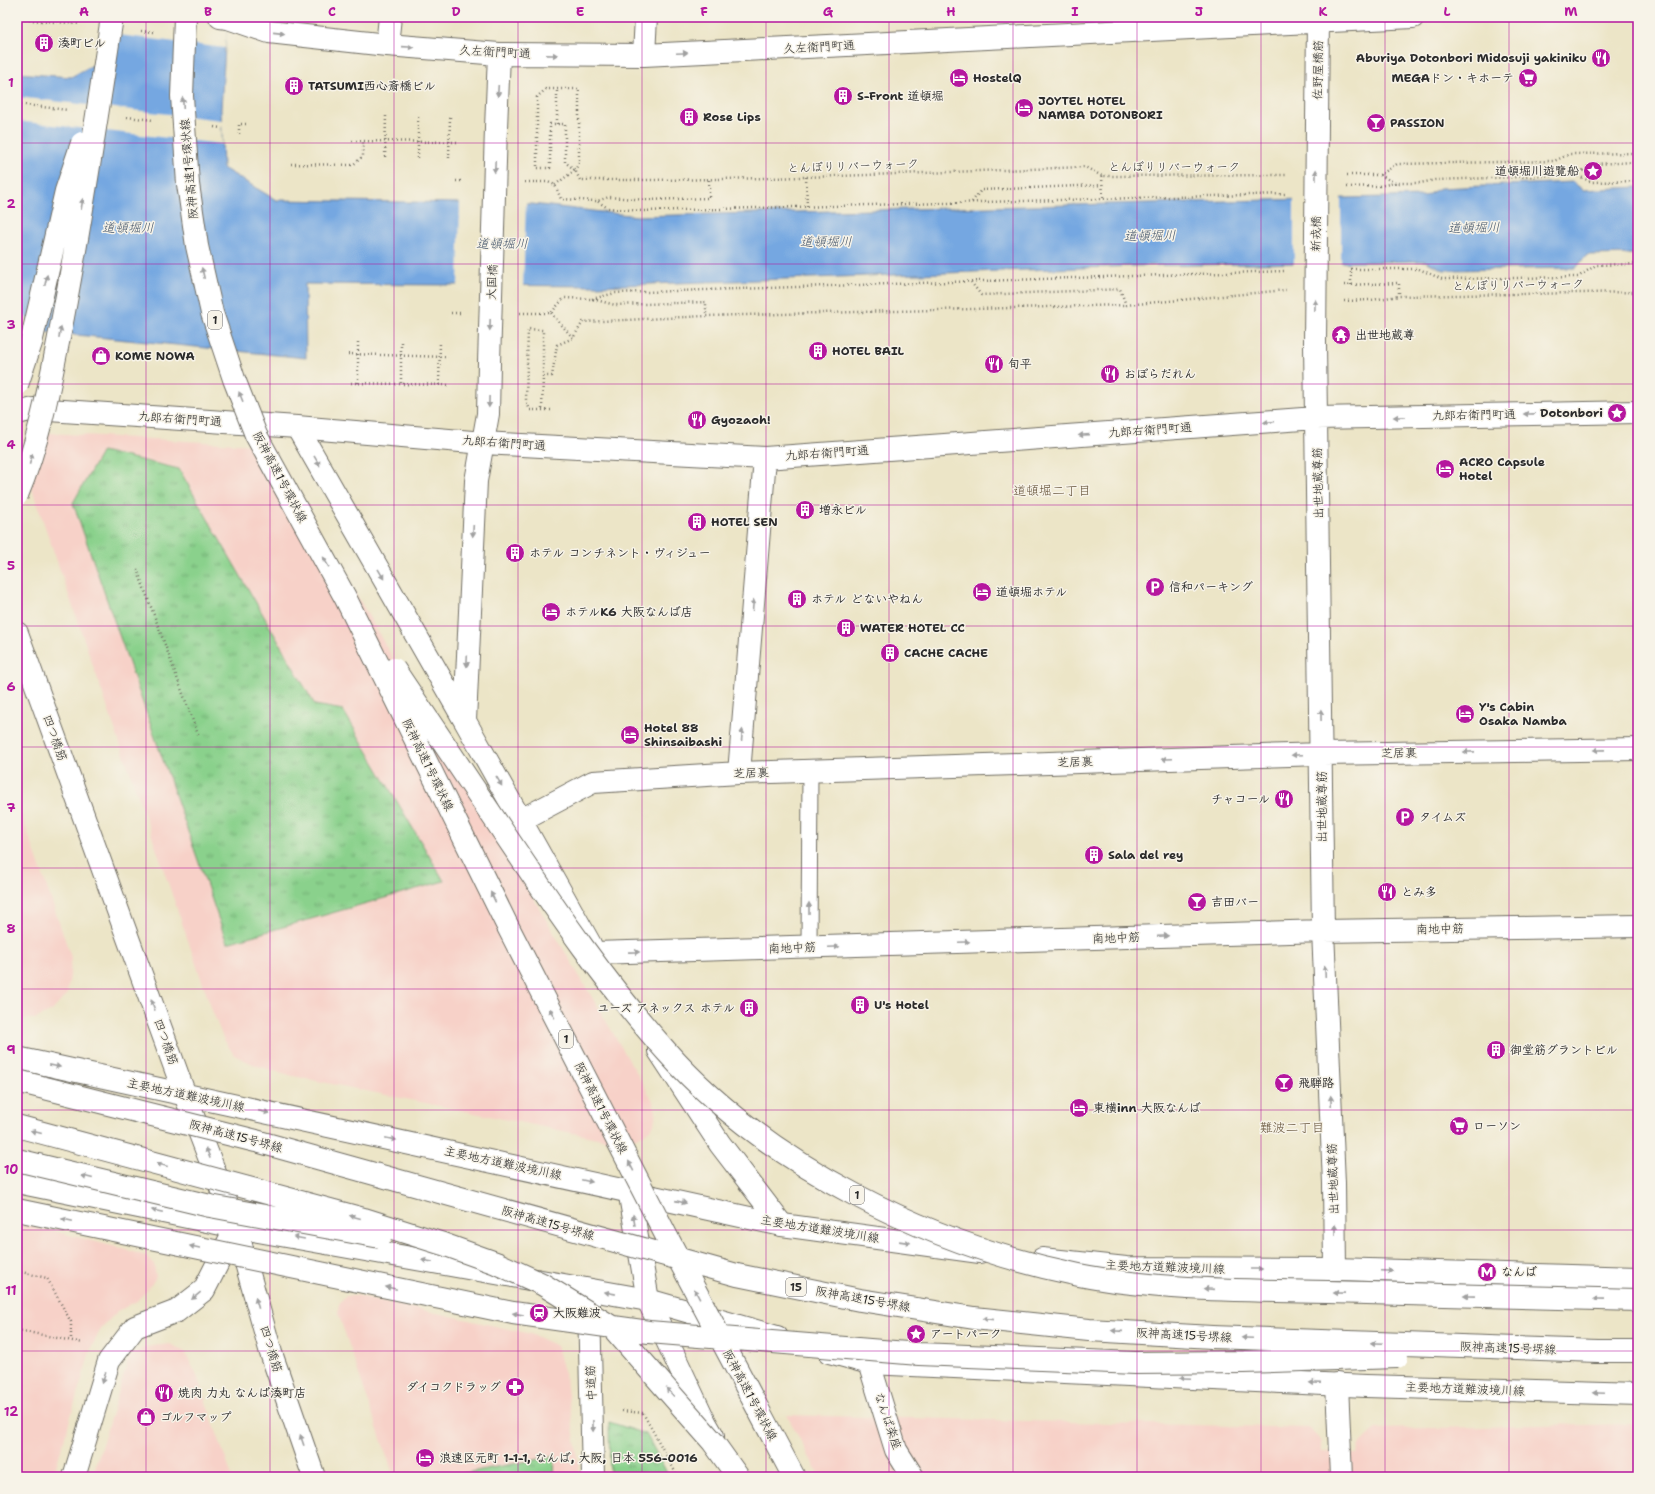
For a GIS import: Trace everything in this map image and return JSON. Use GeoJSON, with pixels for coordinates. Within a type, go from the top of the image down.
{"type":"FeatureCollection","features":[{"type":"Feature","properties":{"kind":"main road"},"geometry":{"type":"LineString","coordinates":[[17,495],[30,466],[49,390],[69,286],[112,17]]}},
{"type":"Feature","properties":{"kind":"main road","name":"阪神高速1号環状線"},"geometry":{"type":"LineString","coordinates":[[184,17],[182,96],[188,184],[197,246],[212,314],[234,379],[256,435],[345,596],[506,923],[667,1237],[794,1477]]}},
{"type":"Feature","properties":{"kind":"main road"},"geometry":{"type":"LineString","coordinates":[[387,45],[390,17]]}},
{"type":"Feature","properties":{"kind":"main road"},"geometry":{"type":"LineString","coordinates":[[644,55],[646,17]]}},
{"type":"Feature","properties":{"kind":"main road","name":"久左衛門町通"},"geometry":{"type":"LineString","coordinates":[[224,18],[269,32],[387,45],[499,54],[644,55],[1318,20],[1413,17]]}},
{"type":"Feature","properties":{"kind":"main road","name":"佐野屋橋筋"},"geometry":{"type":"LineString","coordinates":[[1317,123],[1318,20]]}},
{"type":"Feature","properties":{"kind":"main road","name":"大国橋"},"geometry":{"type":"LineString","coordinates":[[465,721],[476,481],[488,414],[499,54]]}},
{"type":"Feature","properties":{"kind":"main road"},"geometry":{"type":"LineString","coordinates":[[17,385],[31,343],[66,191],[103,79]]}},
{"type":"Feature","properties":{"kind":"main road","name":"新戎橋"},"geometry":{"type":"LineString","coordinates":[[1315,344],[1317,123]]}},
{"type":"Feature","properties":{"kind":"main road","name":"出世地蔵尊筋"},"geometry":{"type":"LineString","coordinates":[[1315,344],[1322,754],[1323,931],[1334,1183],[1335,1270]]}},
{"type":"Feature","properties":{"kind":"main road","name":"九郎右衛門町通"},"geometry":{"type":"LineString","coordinates":[[17,413],[34,409],[298,427],[484,443],[765,458],[1316,418],[1638,412]]}},
{"type":"Feature","properties":{"kind":"main road"},"geometry":{"type":"LineString","coordinates":[[298,427],[595,953],[720,1144],[782,1225]]}},
{"type":"Feature","properties":{"kind":"main road"},"geometry":{"type":"LineString","coordinates":[[739,774],[765,458]]}},
{"type":"Feature","properties":{"kind":"main road","name":"1"},"geometry":{"type":"LineString","coordinates":[[345,596],[584,950],[624,1002],[667,1053],[708,1094],[753,1130],[807,1168],[865,1200],[946,1236],[1010,1259],[1081,1275],[1147,1284],[1280,1291],[1638,1300]]}},
{"type":"Feature","properties":{"kind":"main road","name":"四つ橋筋"},"geometry":{"type":"LineString","coordinates":[[17,633],[185,1095],[236,1227],[271,1353],[314,1477]]}},
{"type":"Feature","properties":{"kind":"main road","name":"芝居裏"},"geometry":{"type":"LineString","coordinates":[[521,820],[593,782],[810,771],[1322,754],[1638,749]]}},
{"type":"Feature","properties":{"kind":"main road","name":"南地中筋"},"geometry":{"type":"LineString","coordinates":[[595,953],[1323,931],[1638,926]]}},
{"type":"Feature","properties":{"kind":"main road","name":"主要地方道難波境川線"},"geometry":{"type":"LineString","coordinates":[[17,1058],[629,1190],[782,1225],[946,1248],[1126,1268],[1335,1270],[1638,1278]]}},
{"type":"Feature","properties":{"kind":"main road","name":"阪神高速15号堺線"},"geometry":{"type":"LineString","coordinates":[[17,1081],[256,1141],[736,1275],[867,1301],[974,1318],[1089,1330],[1212,1337],[1598,1351],[1638,1351]]}},
{"type":"Feature","properties":{"kind":"main road"},"geometry":{"type":"LineString","coordinates":[[17,1126],[364,1219],[443,1244],[496,1263],[542,1284],[612,1327],[713,1442],[737,1477]]}},
{"type":"Feature","properties":{"kind":"main road"},"geometry":{"type":"LineString","coordinates":[[17,1160],[210,1206],[439,1248],[496,1263]]}},
{"type":"Feature","properties":{"kind":"main road","name":"主要地方道難波境川線"},"geometry":{"type":"LineString","coordinates":[[17,1182],[236,1227],[648,1300],[869,1363],[1337,1384],[1638,1394]]}},
{"type":"Feature","properties":{"kind":"main road"},"geometry":{"type":"LineString","coordinates":[[629,1190],[648,1300],[705,1422],[737,1477]]}},
{"type":"Feature","properties":{"kind":"main road"},"geometry":{"type":"LineString","coordinates":[[17,1210],[513,1313],[649,1332],[919,1354],[1135,1363],[1252,1362],[1598,1351]]}},
{"type":"Feature","properties":{"kind":"main road"},"geometry":{"type":"LineString","coordinates":[[74,1477],[109,1362],[135,1327],[177,1311],[204,1290],[236,1227]]}},
{"type":"Feature","properties":{"kind":"main road","name":"中道筋"},"geometry":{"type":"LineString","coordinates":[[588,1289],[593,1477]]}},
{"type":"Feature","properties":{"kind":"main road","name":"なんば楽座"},"geometry":{"type":"LineString","coordinates":[[869,1363],[896,1450],[912,1477]]}},
{"type":"Feature","properties":{"kind":"main road"},"geometry":{"type":"LineString","coordinates":[[1337,1384],[1341,1477]]}},
{"type":"Feature","properties":{"kind":"lane"},"geometry":{"type":"LineString","coordinates":[[809,947],[810,771]]}},
{"type":"Feature","properties":{"kind":"path"},"geometry":{"type":"LineString","coordinates":[[555,185],[575,170],[579,163],[579,89],[557,89],[546,89],[537,97],[537,168],[550,168],[550,124],[557,124],[557,89]]}},
{"type":"Feature","properties":{"kind":"path"},"geometry":{"type":"LineString","coordinates":[[385,157],[386,116]]}},
{"type":"Feature","properties":{"kind":"path"},"geometry":{"type":"LineString","coordinates":[[418,117],[418,158]]}},
{"type":"Feature","properties":{"kind":"path"},"geometry":{"type":"LineString","coordinates":[[448,158],[450,117]]}},
{"type":"Feature","properties":{"kind":"path"},"geometry":{"type":"LineString","coordinates":[[238,134],[238,124],[247,124]]}},
{"type":"Feature","properties":{"kind":"path","name":"とんぼりリバーウォーク"},"geometry":{"type":"LineString","coordinates":[[557,124],[564,124],[565,162],[575,170],[580,180],[709,180],[1085,167],[1102,176],[1293,175]]}},
{"type":"Feature","properties":{"kind":"path"},"geometry":{"type":"LineString","coordinates":[[352,141],[459,142]]}},
{"type":"Feature","properties":{"kind":"path"},"geometry":{"type":"LineString","coordinates":[[291,164],[353,165],[363,156],[363,141]]}},
{"type":"Feature","properties":{"kind":"path"},"geometry":{"type":"LineString","coordinates":[[1380,175],[1397,164],[1554,161],[1570,154],[1638,153]]}},
{"type":"Feature","properties":{"kind":"path"},"geometry":{"type":"LineString","coordinates":[[1576,175],[1593,164],[1638,162]]}},
{"type":"Feature","properties":{"kind":"path"},"geometry":{"type":"LineString","coordinates":[[1340,175],[1380,175],[1395,182]]}},
{"type":"Feature","properties":{"kind":"path"},"geometry":{"type":"LineString","coordinates":[[1341,187],[1379,186],[1395,182],[1576,175],[1592,182],[1638,181]]}},
{"type":"Feature","properties":{"kind":"path"},"geometry":{"type":"LineString","coordinates":[[1102,176],[1103,198]]}},
{"type":"Feature","properties":{"kind":"path"},"geometry":{"type":"LineString","coordinates":[[806,177],[807,207]]}},
{"type":"Feature","properties":{"kind":"path"},"geometry":{"type":"LineString","coordinates":[[518,182],[548,182],[555,185],[561,199],[597,201],[609,197],[647,200],[709,198],[709,180]]}},
{"type":"Feature","properties":{"kind":"path"},"geometry":{"type":"LineString","coordinates":[[456,181],[472,181]]}},
{"type":"Feature","properties":{"kind":"path","name":"とんぼりリバーウォーク"},"geometry":{"type":"LineString","coordinates":[[972,202],[981,190],[1102,186]]}},
{"type":"Feature","properties":{"kind":"path"},"geometry":{"type":"LineString","coordinates":[[597,201],[608,208],[642,211],[1294,194]]}},
{"type":"Feature","properties":{"kind":"path","name":"とんぼりリバーウォーク"},"geometry":{"type":"LineString","coordinates":[[1351,285],[1351,269],[1419,269],[1442,279],[1578,277],[1596,265],[1638,264]]}},
{"type":"Feature","properties":{"kind":"path"},"geometry":{"type":"LineString","coordinates":[[592,299],[615,293],[1286,271]]}},
{"type":"Feature","properties":{"kind":"path"},"geometry":{"type":"LineString","coordinates":[[971,282],[981,295],[1120,289],[1126,305]]}},
{"type":"Feature","properties":{"kind":"path"},"geometry":{"type":"LineString","coordinates":[[1344,285],[1399,283],[1399,296]]}},
{"type":"Feature","properties":{"kind":"path"},"geometry":{"type":"LineString","coordinates":[[543,376],[552,376],[557,345],[573,338],[583,322],[706,316],[1126,305],[1289,290]]}},
{"type":"Feature","properties":{"kind":"path","name":"とんぼりリバーウォーク"},"geometry":{"type":"LineString","coordinates":[[1339,301],[1371,300],[1399,296],[1638,292]]}},
{"type":"Feature","properties":{"kind":"path"},"geometry":{"type":"LineString","coordinates":[[551,313],[564,298],[592,299],[615,305],[706,302],[706,316]]}},
{"type":"Feature","properties":{"kind":"path"},"geometry":{"type":"LineString","coordinates":[[452,313],[467,313]]}},
{"type":"Feature","properties":{"kind":"path"},"geometry":{"type":"LineString","coordinates":[[513,313],[551,313],[573,338]]}},
{"type":"Feature","properties":{"kind":"path"},"geometry":{"type":"LineString","coordinates":[[542,410],[543,330],[528,329],[526,400],[530,410],[542,410],[551,410]]}},
{"type":"Feature","properties":{"kind":"path"},"geometry":{"type":"LineString","coordinates":[[358,342],[358,383]]}},
{"type":"Feature","properties":{"kind":"path"},"geometry":{"type":"LineString","coordinates":[[401,342],[401,384]]}},
{"type":"Feature","properties":{"kind":"path"},"geometry":{"type":"LineString","coordinates":[[439,385],[440,342]]}},
{"type":"Feature","properties":{"kind":"path"},"geometry":{"type":"LineString","coordinates":[[348,354],[448,356]]}},
{"type":"Feature","properties":{"kind":"path"},"geometry":{"type":"LineString","coordinates":[[351,383],[448,385]]}},
{"type":"Feature","properties":{"kind":"path"},"geometry":{"type":"LineString","coordinates":[[137,569],[199,737]]}},
{"type":"Feature","properties":{"kind":"path"},"geometry":{"type":"LineString","coordinates":[[17,1271],[46,1278],[71,1322],[71,1340]]}},
{"type":"Feature","properties":{"kind":"path"},"geometry":{"type":"LineString","coordinates":[[17,1330],[83,1343]]}},
{"type":"Feature","properties":{"kind":"path"},"geometry":{"type":"LineString","coordinates":[[621,1411],[650,1413]]}},
{"type":"Feature","properties":{"kind":"path"},"geometry":{"type":"LineString","coordinates":[[643,1413],[678,1477]]}},
{"type":"Feature","properties":{"kind":"shaded area"},"geometry":{"type":"Polygon","coordinates":[[[32,432],[271,446],[441,742],[652,1099],[656,1111],[654,1124],[645,1134],[632,1140],[612,1141],[293,1076],[257,1066],[234,1055],[223,1038],[212,1010],[21,457],[21,445],[32,432]]]}},
{"type":"Feature","properties":{"kind":"shaded area"},"geometry":{"type":"Polygon","coordinates":[[[17,801],[71,957],[67,994],[52,1011],[35,1019],[17,1019],[17,801]]]}},
{"type":"Feature","properties":{"kind":"shaded area"},"geometry":{"type":"Polygon","coordinates":[[[17,1222],[146,1256],[154,1264],[156,1277],[149,1288],[137,1301],[118,1311],[102,1327],[91,1348],[53,1477],[17,1477],[17,1222]]]}},
{"type":"Feature","properties":{"kind":"shaded area"},"geometry":{"type":"Polygon","coordinates":[[[355,1295],[531,1334],[557,1346],[565,1375],[579,1466],[579,1477],[394,1477],[338,1313],[339,1304],[345,1296],[355,1295]]]}},
{"type":"Feature","properties":{"kind":"shaded area"},"geometry":{"type":"Polygon","coordinates":[[[170,1344],[185,1352],[197,1376],[232,1477],[92,1477],[129,1358],[144,1347],[170,1344]]]}},
{"type":"Feature","properties":{"kind":"shaded area"},"geometry":{"type":"Polygon","coordinates":[[[787,1415],[1309,1428],[1320,1440],[1322,1452],[1357,1454],[1359,1445],[1376,1429],[1638,1424],[1638,1477],[820,1477],[787,1415]]]}},
{"type":"Feature","properties":{"kind":"green space"},"geometry":{"type":"Polygon","coordinates":[[[102,451],[179,469],[315,705],[343,710],[444,881],[227,943],[73,503],[102,451]]]}},
{"type":"Feature","properties":{"kind":"green space"},"geometry":{"type":"Polygon","coordinates":[[[609,1422],[646,1434],[668,1477],[610,1477],[609,1422]]]}},
{"type":"Feature","properties":{"kind":"green space"},"geometry":{"type":"Polygon","coordinates":[[[555,1456],[554,1477],[444,1477],[555,1456]]]}},
{"type":"Feature","properties":{"kind":"water","name":"道頓堀川"},"geometry":{"type":"Polygon","coordinates":[[[106,17],[227,17],[221,109],[223,168],[276,200],[532,204],[637,216],[1425,196],[1440,188],[1573,182],[1583,190],[1638,187],[1638,254],[1587,255],[1576,268],[1444,270],[1425,261],[1134,266],[597,286],[305,284],[306,358],[17,329],[17,73],[71,77],[100,61],[106,17]]]}},
{"type":"Feature","properties":{"kind":"pier"},"geometry":{"type":"Polygon","coordinates":[[[104,17],[228,17],[225,48],[102,33],[104,17]]]}},
{"type":"Feature","properties":{"kind":"pier"},"geometry":{"type":"Polygon","coordinates":[[[17,97],[221,120],[222,144],[17,121],[17,97]]]}},
{"type":"Feature","properties":{"kind":"pier"},"geometry":{"type":"Polygon","coordinates":[[[1341,196],[1341,265],[1294,265],[1294,197],[1341,196]]]}},
{"type":"Feature","properties":{"kind":"pier"},"geometry":{"type":"Polygon","coordinates":[[[460,201],[526,202],[523,288],[458,288],[460,201]]]}},
{"type":"Feature","properties":{"kind":"pier"},"geometry":{"type":"Polygon","coordinates":[[[17,307],[38,331],[17,330],[17,307]]]}},
{"type":"Feature","properties":{"kind":"place","name":"湊町ビル"},"geometry":{"type":"Point","coordinates":[44,43]}},
{"type":"Feature","properties":{"kind":"place","name":"Aburiya Dotonbori Midosuji yakiniku"},"geometry":{"type":"Point","coordinates":[1601,58]}},
{"type":"Feature","properties":{"kind":"place","name":"HostelQ"},"geometry":{"type":"Point","coordinates":[959,78]}},
{"type":"Feature","properties":{"kind":"place","name":"MEGAドン・キホーテ"},"geometry":{"type":"Point","coordinates":[1528,78]}},
{"type":"Feature","properties":{"kind":"place","name":"TATSUMI西心斎橋ビル"},"geometry":{"type":"Point","coordinates":[294,86]}},
{"type":"Feature","properties":{"kind":"place","name":"S-Front 道頓堀"},"geometry":{"type":"Point","coordinates":[843,96]}},
{"type":"Feature","properties":{"kind":"place","name":"JOYTEL HOTEL NAMBA DOTONBORI"},"geometry":{"type":"Point","coordinates":[1024,108]}},
{"type":"Feature","properties":{"kind":"place","name":"Rose Lips"},"geometry":{"type":"Point","coordinates":[689,117]}},
{"type":"Feature","properties":{"kind":"place","name":"PASSION"},"geometry":{"type":"Point","coordinates":[1376,123]}},
{"type":"Feature","properties":{"kind":"place","name":"道頓堀川遊覽船"},"geometry":{"type":"Point","coordinates":[1593,171]}},
{"type":"Feature","properties":{"kind":"place","name":"出世地蔵尊"},"geometry":{"type":"Point","coordinates":[1341,335]}},
{"type":"Feature","properties":{"kind":"place","name":"HOTEL BAIL"},"geometry":{"type":"Point","coordinates":[818,351]}},
{"type":"Feature","properties":{"kind":"place","name":"KOME NOWA"},"geometry":{"type":"Point","coordinates":[101,356]}},
{"type":"Feature","properties":{"kind":"place","name":"旬平"},"geometry":{"type":"Point","coordinates":[994,364]}},
{"type":"Feature","properties":{"kind":"place","name":"おぼらだれん"},"geometry":{"type":"Point","coordinates":[1110,374]}},
{"type":"Feature","properties":{"kind":"place","name":"Dotonbori"},"geometry":{"type":"Point","coordinates":[1617,413]}},
{"type":"Feature","properties":{"kind":"place","name":"Gyozaoh!"},"geometry":{"type":"Point","coordinates":[697,420]}},
{"type":"Feature","properties":{"kind":"place","name":"ACRO Capsule Hotel"},"geometry":{"type":"Point","coordinates":[1445,469]}},
{"type":"Feature","properties":{"kind":"place","name":"増永ビル"},"geometry":{"type":"Point","coordinates":[805,510]}},
{"type":"Feature","properties":{"kind":"place","name":"HOTEL SEN"},"geometry":{"type":"Point","coordinates":[697,522]}},
{"type":"Feature","properties":{"kind":"place","name":"ホテル コンチネント・ヴィジュー"},"geometry":{"type":"Point","coordinates":[515,553]}},
{"type":"Feature","properties":{"kind":"place","name":"信和パーキング"},"geometry":{"type":"Point","coordinates":[1155,587]}},
{"type":"Feature","properties":{"kind":"place","name":"道頓堀ホテル"},"geometry":{"type":"Point","coordinates":[982,592]}},
{"type":"Feature","properties":{"kind":"place","name":"ホテル どないやねん"},"geometry":{"type":"Point","coordinates":[797,599]}},
{"type":"Feature","properties":{"kind":"place","name":"ホテルK6 大阪なんば店"},"geometry":{"type":"Point","coordinates":[551,612]}},
{"type":"Feature","properties":{"kind":"place","name":"WATER HOTEL CC"},"geometry":{"type":"Point","coordinates":[846,628]}},
{"type":"Feature","properties":{"kind":"place","name":"CACHE CACHE"},"geometry":{"type":"Point","coordinates":[890,653]}},
{"type":"Feature","properties":{"kind":"place","name":"Y's Cabin Osaka Namba"},"geometry":{"type":"Point","coordinates":[1465,714]}},
{"type":"Feature","properties":{"kind":"place","name":"Hotel 88 Shinsaibashi"},"geometry":{"type":"Point","coordinates":[630,735]}},
{"type":"Feature","properties":{"kind":"place","name":"チャコール"},"geometry":{"type":"Point","coordinates":[1284,799]}},
{"type":"Feature","properties":{"kind":"place","name":"タイムズ"},"geometry":{"type":"Point","coordinates":[1405,817]}},
{"type":"Feature","properties":{"kind":"place","name":"Sala del rey"},"geometry":{"type":"Point","coordinates":[1094,855]}},
{"type":"Feature","properties":{"kind":"place","name":"とみ多"},"geometry":{"type":"Point","coordinates":[1387,892]}},
{"type":"Feature","properties":{"kind":"place","name":"吉田バー"},"geometry":{"type":"Point","coordinates":[1197,902]}},
{"type":"Feature","properties":{"kind":"place","name":"U's Hotel"},"geometry":{"type":"Point","coordinates":[860,1005]}},
{"type":"Feature","properties":{"kind":"place","name":"ユーズ アネックス ホテル"},"geometry":{"type":"Point","coordinates":[749,1008]}},
{"type":"Feature","properties":{"kind":"place","name":"御堂筋グラントビル"},"geometry":{"type":"Point","coordinates":[1496,1050]}},
{"type":"Feature","properties":{"kind":"place","name":"飛騨路"},"geometry":{"type":"Point","coordinates":[1284,1083]}},
{"type":"Feature","properties":{"kind":"place","name":"東横inn 大阪なんば"},"geometry":{"type":"Point","coordinates":[1079,1108]}},
{"type":"Feature","properties":{"kind":"place","name":"ローソン"},"geometry":{"type":"Point","coordinates":[1459,1126]}},
{"type":"Feature","properties":{"kind":"place","name":"なんば"},"geometry":{"type":"Point","coordinates":[1487,1272]}},
{"type":"Feature","properties":{"kind":"place","name":"大阪難波"},"geometry":{"type":"Point","coordinates":[539,1313]}},
{"type":"Feature","properties":{"kind":"place","name":"アートパーク"},"geometry":{"type":"Point","coordinates":[916,1334]}},
{"type":"Feature","properties":{"kind":"place","name":"ダイコクドラッグ"},"geometry":{"type":"Point","coordinates":[515,1387]}},
{"type":"Feature","properties":{"kind":"place","name":"焼肉 力丸 なんば湊町店"},"geometry":{"type":"Point","coordinates":[164,1393]}},
{"type":"Feature","properties":{"kind":"place","name":"ゴルフマップ"},"geometry":{"type":"Point","coordinates":[146,1417]}},
{"type":"Feature","properties":{"kind":"place","name":"浪速区元町 1-1-1, なんば, 大阪, 日本 556-0016"},"geometry":{"type":"Point","coordinates":[425,1458]}},
{"type":"Feature","properties":{"kind":"district","name":"道頓堀二丁目"},"geometry":{"type":"Point","coordinates":[1052,490]}},
{"type":"Feature","properties":{"kind":"district","name":"難波二丁目"},"geometry":{"type":"Point","coordinates":[1292,1127]}}]}
